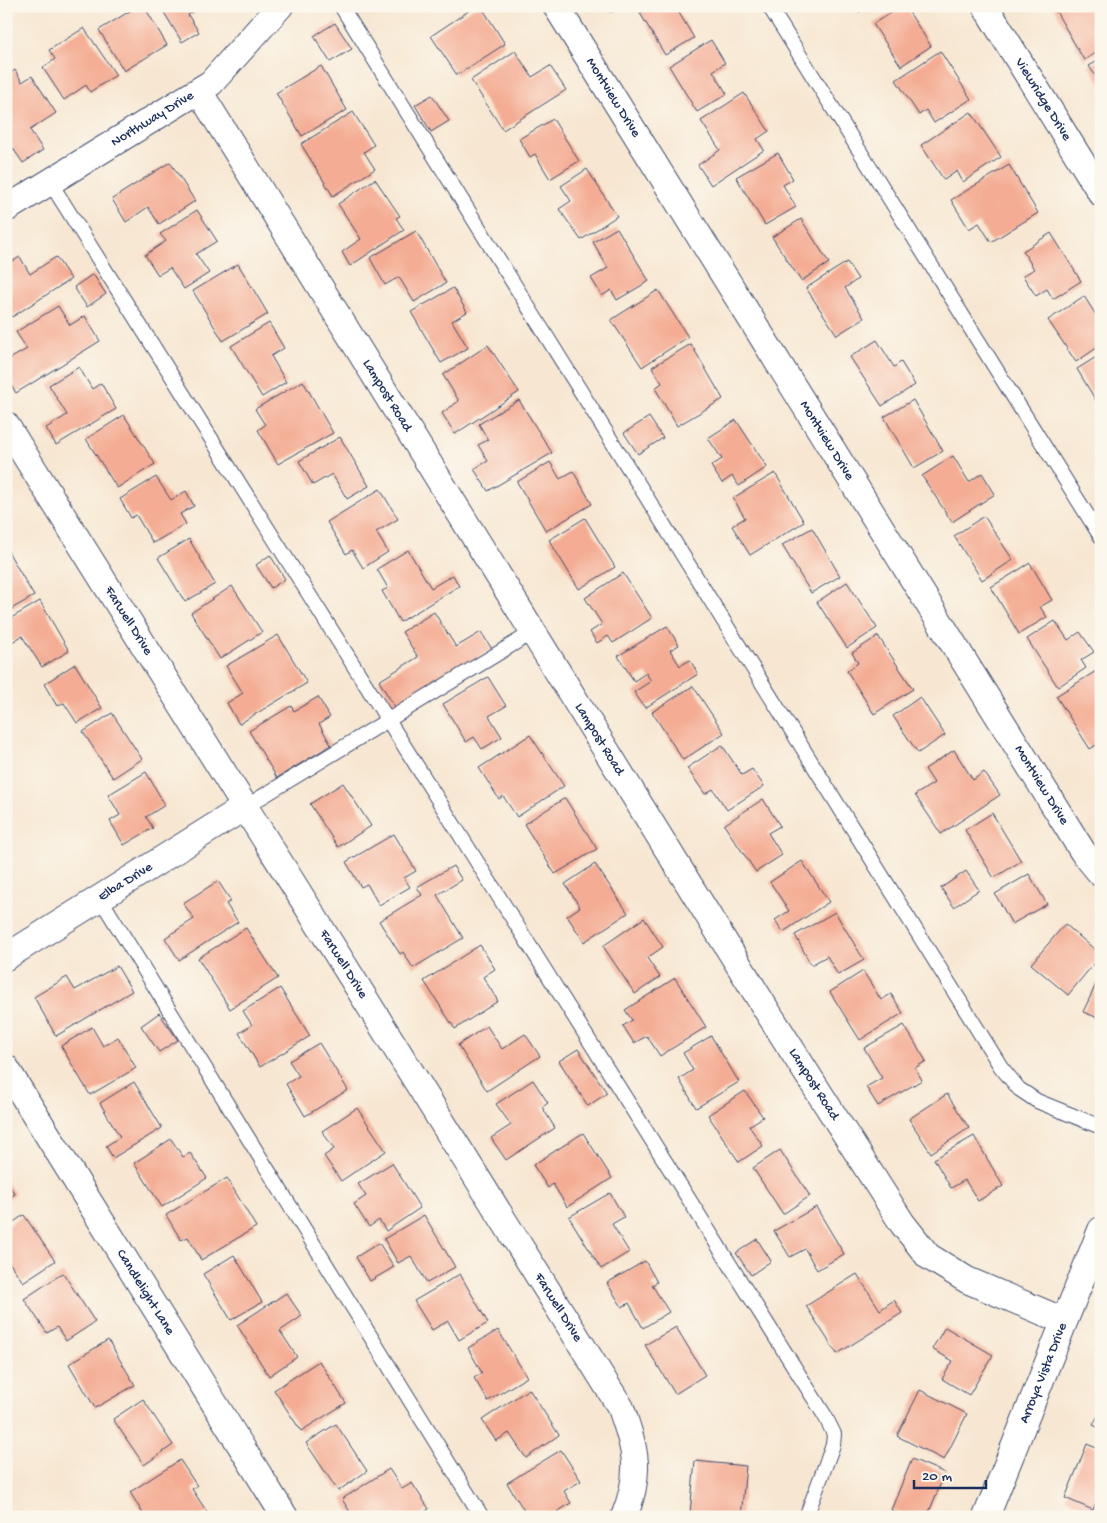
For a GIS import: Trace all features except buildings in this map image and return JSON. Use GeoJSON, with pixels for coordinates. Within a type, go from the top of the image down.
{"type":"FeatureCollection","features":[{"type":"Feature","properties":{"kind":"street","name":"Northway Drive"},"geometry":{"type":"LineString","coordinates":[[6,209],[211,83],[280,6]]}},
{"type":"Feature","properties":{"kind":"street","name":"Montview Drive"},"geometry":{"type":"LineString","coordinates":[[556,6],[1083,852],[1101,874]]}},
{"type":"Feature","properties":{"kind":"street","name":"Viewridge Drive"},"geometry":{"type":"LineString","coordinates":[[985,6],[1101,194]]}},
{"type":"Feature","properties":{"kind":"street","name":"Lampost Road"},"geometry":{"type":"LineString","coordinates":[[199,91],[769,1014],[902,1223],[928,1256],[967,1280],[1064,1320]]}},
{"type":"Feature","properties":{"kind":"street","name":"Farwell Drive"},"geometry":{"type":"LineString","coordinates":[[6,425],[621,1408],[632,1439],[637,1471],[624,1517]]}},
{"type":"Feature","properties":{"kind":"street","name":"Elba Drive"},"geometry":{"type":"LineString","coordinates":[[6,957],[245,806]]}},
{"type":"Feature","properties":{"kind":"street","name":"Candlelight Lane"},"geometry":{"type":"LineString","coordinates":[[6,1068],[285,1517]]}},
{"type":"Feature","properties":{"kind":"street","name":"Arroya Vista Drive"},"geometry":{"type":"LineString","coordinates":[[986,1517],[1101,1230]]}},
{"type":"Feature","properties":{"kind":"lane"},"geometry":{"type":"LineString","coordinates":[[341,6],[1001,1067],[1019,1089],[1038,1101],[1101,1127]]}},
{"type":"Feature","properties":{"kind":"lane"},"geometry":{"type":"LineString","coordinates":[[769,6],[1101,537]]}},
{"type":"Feature","properties":{"kind":"lane"},"geometry":{"type":"LineString","coordinates":[[50,182],[825,1416],[834,1434],[833,1445],[806,1517]]}},
{"type":"Feature","properties":{"kind":"lane"},"geometry":{"type":"LineString","coordinates":[[245,806],[533,632]]}},
{"type":"Feature","properties":{"kind":"lane"},"geometry":{"type":"LineString","coordinates":[[100,898],[482,1517]]}}]}
